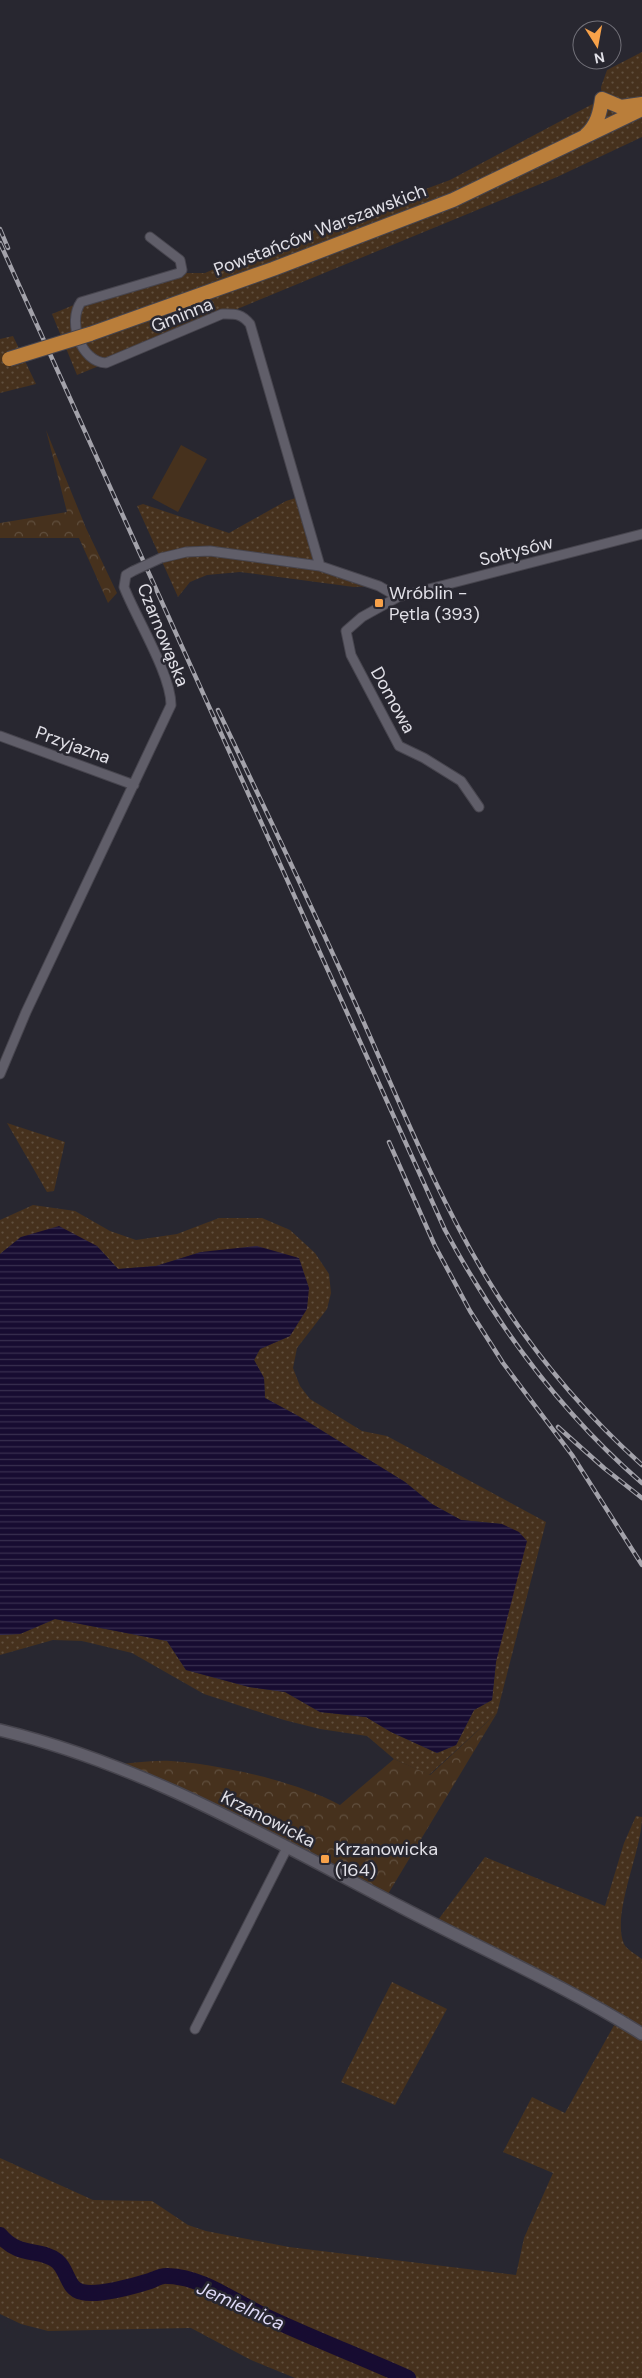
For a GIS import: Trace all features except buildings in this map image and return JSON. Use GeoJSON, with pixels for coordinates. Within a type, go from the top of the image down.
{"type":"FeatureCollection","features":[{"type":"Feature","properties":{"kind":"main road"},"geometry":{"type":"LineString","coordinates":[[581,140],[592,129],[598,118],[602,99],[621,107],[642,104]]}},
{"type":"Feature","properties":{"kind":"main road","name":"Powstańców Warszawskich"},"geometry":{"type":"LineString","coordinates":[[4,360],[90,334],[273,269],[453,200],[642,109]]}},
{"type":"Feature","properties":{"kind":"street","name":"Gminna"},"geometry":{"type":"LineString","coordinates":[[150,236],[180,260],[182,270],[179,273],[81,302],[77,308],[74,323],[84,350],[95,361],[106,363],[222,314],[238,313],[244,317],[250,324],[320,566]]}},
{"type":"Feature","properties":{"kind":"street","name":"Sołtysów"},"geometry":{"type":"LineString","coordinates":[[398,597],[642,534]]}},
{"type":"Feature","properties":{"kind":"street","name":"Czarnowąska"},"geometry":{"type":"LineString","coordinates":[[0,1074],[26,1012],[170,710],[171,697],[162,670],[124,586],[126,575],[161,558],[186,552],[210,551],[320,566],[379,586],[398,597]]}},
{"type":"Feature","properties":{"kind":"street","name":"Domowa"},"geometry":{"type":"LineString","coordinates":[[398,597],[362,617],[346,631],[351,655],[399,746],[424,758],[461,781],[479,807]]}},
{"type":"Feature","properties":{"kind":"street","name":"Przyjazna"},"geometry":{"type":"LineString","coordinates":[[0,736],[134,785]]}},
{"type":"Feature","properties":{"kind":"street","name":"Krzanowicka"},"geometry":{"type":"LineString","coordinates":[[0,1730],[85,1754],[140,1775],[190,1798],[497,1955],[642,2034]]}},
{"type":"Feature","properties":{"kind":"street"},"geometry":{"type":"LineString","coordinates":[[195,2029],[287,1848]]}},
{"type":"Feature","properties":{"kind":"green space"},"geometry":{"type":"Polygon","coordinates":[[[642,52],[642,137],[557,177],[77,375],[52,314],[81,302],[179,273],[205,273],[239,258],[450,180],[602,99],[601,87],[607,70],[622,70],[622,62],[642,52]]]}},
{"type":"Feature","properties":{"kind":"green space"},"geometry":{"type":"Polygon","coordinates":[[[13,336],[36,384],[0,393],[0,339],[13,336]]]}},
{"type":"Feature","properties":{"kind":"green space"},"geometry":{"type":"Polygon","coordinates":[[[46,430],[86,528],[117,593],[108,603],[79,538],[0,538],[0,523],[67,512],[46,430]]]}},
{"type":"Feature","properties":{"kind":"green space"},"geometry":{"type":"Polygon","coordinates":[[[181,445],[207,459],[178,512],[152,498],[181,445]]]}},
{"type":"Feature","properties":{"kind":"green space"},"geometry":{"type":"Polygon","coordinates":[[[299,497],[320,566],[379,586],[354,587],[240,572],[207,575],[190,582],[178,597],[137,506],[143,504],[229,533],[286,501],[299,497]]]}},
{"type":"Feature","properties":{"kind":"green space"},"geometry":{"type":"Polygon","coordinates":[[[7,1123],[65,1142],[54,1191],[47,1192],[7,1123]]]}},
{"type":"Feature","properties":{"kind":"green space"},"geometry":{"type":"Polygon","coordinates":[[[33,1205],[75,1211],[110,1231],[136,1240],[177,1234],[219,1218],[262,1218],[290,1230],[315,1253],[329,1274],[331,1293],[327,1309],[297,1348],[293,1368],[300,1386],[310,1399],[362,1431],[387,1436],[546,1522],[497,1713],[429,1775],[394,1759],[367,1736],[320,1729],[284,1720],[204,1694],[132,1653],[82,1641],[53,1640],[0,1655],[0,1635],[20,1634],[55,1619],[167,1641],[186,1670],[249,1687],[285,1692],[320,1712],[366,1717],[391,1732],[437,1753],[456,1745],[474,1710],[492,1700],[496,1662],[502,1524],[461,1520],[432,1504],[405,1482],[300,1417],[265,1398],[264,1378],[254,1360],[260,1349],[290,1336],[201,1252],[156,1266],[118,1269],[97,1246],[21,1237],[0,1254],[0,1220],[33,1205]]]}},
{"type":"Feature","properties":{"kind":"green space"},"geometry":{"type":"Polygon","coordinates":[[[497,1713],[385,1899],[114,1765],[164,1761],[234,1770],[303,1789],[340,1805],[394,1759],[430,1775],[497,1713]]]}},
{"type":"Feature","properties":{"kind":"green space"},"geometry":{"type":"Polygon","coordinates":[[[636,1816],[642,1817],[641,1831],[624,1900],[621,1931],[625,1946],[642,1959],[642,2378],[295,2378],[251,2360],[191,2328],[48,2331],[21,2324],[0,2314],[0,2158],[93,2200],[152,2201],[188,2225],[206,2231],[289,2247],[516,2275],[524,2238],[553,2173],[503,2152],[532,2097],[565,2113],[617,2020],[435,1924],[485,1857],[605,1906],[624,1843],[636,1816]]]}},
{"type":"Feature","properties":{"kind":"green space"},"geometry":{"type":"Polygon","coordinates":[[[392,1982],[447,2009],[395,2105],[341,2082],[392,1982]]]}},
{"type":"Feature","properties":{"kind":"shaded area"},"geometry":{"type":"Polygon","coordinates":[[[59,1226],[97,1246],[118,1269],[156,1266],[201,1252],[257,1246],[299,1258],[309,1288],[307,1309],[290,1336],[260,1349],[254,1360],[264,1378],[265,1398],[300,1417],[405,1482],[432,1504],[461,1520],[502,1524],[519,1532],[527,1541],[496,1662],[492,1700],[474,1710],[456,1745],[437,1753],[391,1732],[366,1717],[320,1712],[285,1692],[249,1687],[186,1670],[167,1641],[55,1619],[20,1634],[0,1635],[0,1254],[21,1237],[59,1226]]]}},
{"type":"Feature","properties":{"kind":"waterway","name":"Jemielnica"},"geometry":{"type":"LineString","coordinates":[[0,2235],[15,2247],[51,2257],[57,2261],[73,2287],[82,2292],[97,2293],[116,2290],[163,2276],[181,2277],[206,2285],[283,2324],[408,2378]]}},
{"type":"Feature","properties":{"kind":"railway"},"geometry":{"type":"LineString","coordinates":[[0,229],[8,248]]}},
{"type":"Feature","properties":{"kind":"railway"},"geometry":{"type":"LineString","coordinates":[[0,243],[445,1230],[486,1300],[532,1366],[584,1427],[642,1483]]}},
{"type":"Feature","properties":{"kind":"railway"},"geometry":{"type":"LineString","coordinates":[[218,710],[319,924],[416,1140],[468,1246],[504,1306],[539,1355],[578,1401],[642,1465]]}},
{"type":"Feature","properties":{"kind":"railway"},"geometry":{"type":"LineString","coordinates":[[389,1142],[435,1246],[470,1311],[503,1363],[572,1455],[642,1565]]}},
{"type":"Feature","properties":{"kind":"railway"},"geometry":{"type":"LineString","coordinates":[[558,1427],[604,1468],[642,1498]]}},
{"type":"Feature","properties":{"kind":"place","name":"Wróblin - Pętla (393)"},"geometry":{"type":"Point","coordinates":[379,603]}},
{"type":"Feature","properties":{"kind":"place","name":"Krzanowicka (164)"},"geometry":{"type":"Point","coordinates":[325,1859]}}]}
